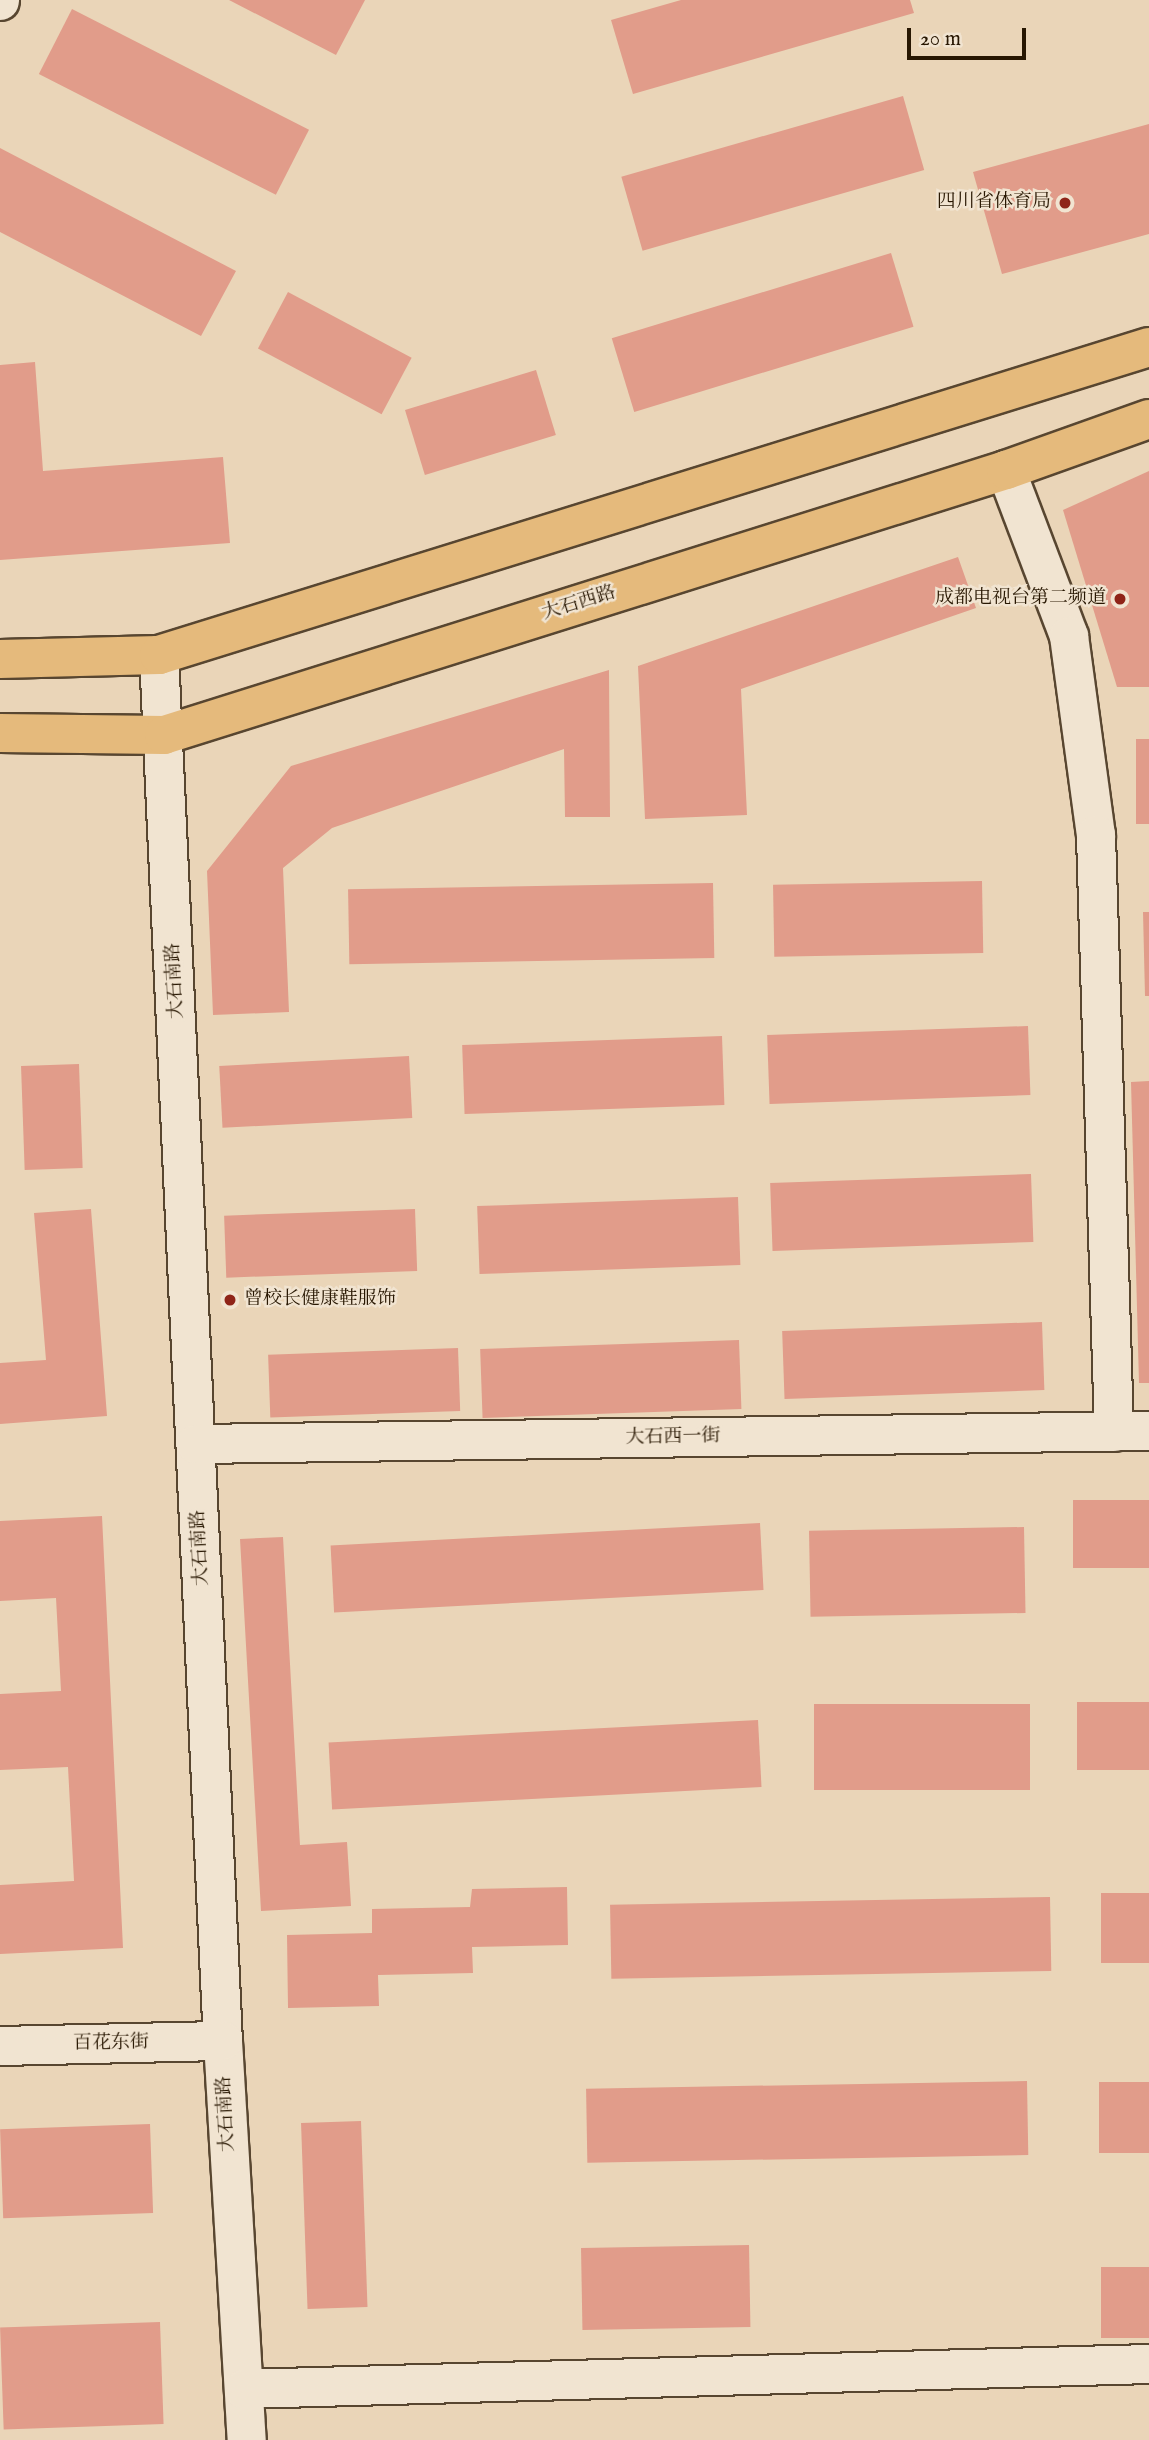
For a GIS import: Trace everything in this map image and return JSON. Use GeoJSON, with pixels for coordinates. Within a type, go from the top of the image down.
{"type":"FeatureCollection","features":[{"type":"Feature","properties":{"kind":"main road"},"geometry":{"type":"LineString","coordinates":[[0,659],[159,655],[1149,347]]}},
{"type":"Feature","properties":{"kind":"main road","name":"大石西路"},"geometry":{"type":"LineString","coordinates":[[0,733],[164,735],[1006,470],[1149,419]]}},
{"type":"Feature","properties":{"kind":"street"},"geometry":{"type":"LineString","coordinates":[[1006,470],[1069,636],[1096,835],[1132,1431]]}},
{"type":"Feature","properties":{"kind":"street","name":"大石南路"},"geometry":{"type":"LineString","coordinates":[[159,655],[223,2041],[247,2440]]}},
{"type":"Feature","properties":{"kind":"street","name":"大石西一街"},"geometry":{"type":"LineString","coordinates":[[196,1444],[1132,1431]]}},
{"type":"Feature","properties":{"kind":"street","name":"百花东街"},"geometry":{"type":"LineString","coordinates":[[0,2046],[223,2041]]}},
{"type":"Feature","properties":{"kind":"street"},"geometry":{"type":"LineString","coordinates":[[244,2389],[1149,2364]]}},
{"type":"Feature","properties":{"kind":"building"},"geometry":{"type":"Polygon","coordinates":[[[229,0],[365,0],[336,55],[229,0]]]}},
{"type":"Feature","properties":{"kind":"building"},"geometry":{"type":"Polygon","coordinates":[[[681,0],[910,0],[914,13],[633,94],[611,20],[681,0]]]}},
{"type":"Feature","properties":{"kind":"building"},"geometry":{"type":"Polygon","coordinates":[[[72,9],[309,130],[276,195],[39,74],[72,9]]]}},
{"type":"Feature","properties":{"kind":"building"},"geometry":{"type":"Polygon","coordinates":[[[903,96],[924,170],[643,251],[621,177],[903,96]]]}},
{"type":"Feature","properties":{"kind":"building","name":"四川省体育局"},"geometry":{"type":"Polygon","coordinates":[[[1149,124],[1149,234],[1002,274],[973,172],[1149,124]]]}},
{"type":"Feature","properties":{"kind":"building"},"geometry":{"type":"Polygon","coordinates":[[[0,148],[236,271],[201,336],[0,232],[0,148]]]}},
{"type":"Feature","properties":{"kind":"building"},"geometry":{"type":"Polygon","coordinates":[[[891,253],[914,327],[634,412],[612,338],[891,253]]]}},
{"type":"Feature","properties":{"kind":"building"},"geometry":{"type":"Polygon","coordinates":[[[288,292],[412,358],[382,414],[258,349],[288,292]]]}},
{"type":"Feature","properties":{"kind":"building"},"geometry":{"type":"Polygon","coordinates":[[[35,362],[43,471],[223,457],[230,543],[0,560],[0,365],[35,362]]]}},
{"type":"Feature","properties":{"kind":"building"},"geometry":{"type":"Polygon","coordinates":[[[536,370],[556,435],[425,475],[405,410],[536,370]]]}},
{"type":"Feature","properties":{"kind":"building","name":"成都电视台第二频道"},"geometry":{"type":"Polygon","coordinates":[[[1149,471],[1149,687],[1117,687],[1063,510],[1149,471]]]}},
{"type":"Feature","properties":{"kind":"building"},"geometry":{"type":"Polygon","coordinates":[[[958,557],[976,608],[741,689],[747,815],[645,819],[638,666],[958,557]]]}},
{"type":"Feature","properties":{"kind":"building"},"geometry":{"type":"Polygon","coordinates":[[[609,670],[610,817],[565,817],[564,749],[332,828],[283,868],[289,1012],[213,1015],[207,871],[291,766],[609,670]]]}},
{"type":"Feature","properties":{"kind":"building"},"geometry":{"type":"Polygon","coordinates":[[[1136,739],[1149,739],[1149,824],[1136,824],[1136,739]]]}},
{"type":"Feature","properties":{"kind":"building"},"geometry":{"type":"Polygon","coordinates":[[[982,881],[983,953],[774,957],[773,885],[982,881]]]}},
{"type":"Feature","properties":{"kind":"building"},"geometry":{"type":"Polygon","coordinates":[[[713,883],[714,958],[349,964],[348,889],[713,883]]]}},
{"type":"Feature","properties":{"kind":"building"},"geometry":{"type":"Polygon","coordinates":[[[1143,912],[1149,912],[1149,996],[1145,996],[1143,912]]]}},
{"type":"Feature","properties":{"kind":"building"},"geometry":{"type":"Polygon","coordinates":[[[1028,1026],[1030,1095],[770,1104],[767,1035],[1028,1026]]]}},
{"type":"Feature","properties":{"kind":"building"},"geometry":{"type":"Polygon","coordinates":[[[722,1036],[724,1105],[465,1114],[462,1045],[722,1036]]]}},
{"type":"Feature","properties":{"kind":"building"},"geometry":{"type":"Polygon","coordinates":[[[409,1056],[412,1118],[223,1128],[219,1066],[409,1056]]]}},
{"type":"Feature","properties":{"kind":"building"},"geometry":{"type":"Polygon","coordinates":[[[79,1064],[83,1168],[25,1170],[21,1066],[79,1064]]]}},
{"type":"Feature","properties":{"kind":"building"},"geometry":{"type":"Polygon","coordinates":[[[1149,1081],[1149,1383],[1139,1383],[1131,1082],[1149,1081]]]}},
{"type":"Feature","properties":{"kind":"building"},"geometry":{"type":"Polygon","coordinates":[[[1031,1174],[1033,1242],[773,1251],[770,1183],[1031,1174]]]}},
{"type":"Feature","properties":{"kind":"building"},"geometry":{"type":"Polygon","coordinates":[[[738,1197],[740,1265],[480,1274],[477,1206],[738,1197]]]}},
{"type":"Feature","properties":{"kind":"building"},"geometry":{"type":"Polygon","coordinates":[[[91,1209],[107,1416],[0,1424],[0,1363],[46,1360],[34,1213],[91,1209]]]}},
{"type":"Feature","properties":{"kind":"building"},"geometry":{"type":"Polygon","coordinates":[[[415,1209],[417,1271],[226,1278],[224,1216],[415,1209]]]}},
{"type":"Feature","properties":{"kind":"building"},"geometry":{"type":"Polygon","coordinates":[[[1042,1322],[1044,1390],[785,1399],[782,1331],[1042,1322]]]}},
{"type":"Feature","properties":{"kind":"building"},"geometry":{"type":"Polygon","coordinates":[[[739,1340],[741,1409],[483,1418],[480,1349],[739,1340]]]}},
{"type":"Feature","properties":{"kind":"building"},"geometry":{"type":"Polygon","coordinates":[[[458,1348],[460,1411],[270,1418],[268,1355],[458,1348]]]}},
{"type":"Feature","properties":{"kind":"building"},"geometry":{"type":"Polygon","coordinates":[[[1073,1500],[1149,1500],[1149,1568],[1073,1568],[1073,1500]]]}},
{"type":"Feature","properties":{"kind":"building"},"geometry":{"type":"Polygon","coordinates":[[[102,1516],[123,1948],[0,1954],[0,1885],[74,1881],[68,1767],[0,1770],[0,1694],[61,1691],[56,1598],[0,1601],[0,1521],[102,1516]]]}},
{"type":"Feature","properties":{"kind":"building"},"geometry":{"type":"Polygon","coordinates":[[[760,1523],[764,1590],[334,1612],[331,1546],[760,1523]]]}},
{"type":"Feature","properties":{"kind":"building"},"geometry":{"type":"Polygon","coordinates":[[[1024,1527],[1026,1613],[811,1617],[809,1531],[1024,1527]]]}},
{"type":"Feature","properties":{"kind":"building"},"geometry":{"type":"Polygon","coordinates":[[[283,1537],[300,1845],[347,1842],[351,1906],[261,1911],[240,1539],[283,1537]]]}},
{"type":"Feature","properties":{"kind":"building"},"geometry":{"type":"Polygon","coordinates":[[[1077,1702],[1149,1702],[1149,1770],[1077,1770],[1077,1702]]]}},
{"type":"Feature","properties":{"kind":"building"},"geometry":{"type":"Polygon","coordinates":[[[814,1704],[1030,1704],[1030,1790],[814,1790],[814,1704]]]}},
{"type":"Feature","properties":{"kind":"building"},"geometry":{"type":"Polygon","coordinates":[[[758,1720],[762,1787],[332,1809],[329,1743],[758,1720]]]}},
{"type":"Feature","properties":{"kind":"building"},"geometry":{"type":"Polygon","coordinates":[[[567,1887],[568,1945],[472,1947],[473,1973],[378,1975],[379,2006],[288,2008],[287,1935],[372,1933],[372,1909],[470,1907],[472,1889],[567,1887]]]}},
{"type":"Feature","properties":{"kind":"building"},"geometry":{"type":"Polygon","coordinates":[[[1101,1893],[1149,1893],[1149,1963],[1101,1963],[1101,1893]]]}},
{"type":"Feature","properties":{"kind":"building"},"geometry":{"type":"Polygon","coordinates":[[[1050,1897],[1051,1971],[611,1979],[610,1905],[1050,1897]]]}},
{"type":"Feature","properties":{"kind":"building"},"geometry":{"type":"Polygon","coordinates":[[[1027,2081],[1028,2155],[587,2163],[586,2089],[1027,2081]]]}},
{"type":"Feature","properties":{"kind":"building"},"geometry":{"type":"Polygon","coordinates":[[[1099,2082],[1149,2082],[1149,2153],[1099,2153],[1099,2082]]]}},
{"type":"Feature","properties":{"kind":"building"},"geometry":{"type":"Polygon","coordinates":[[[361,2121],[367,2307],[308,2309],[301,2123],[361,2121]]]}},
{"type":"Feature","properties":{"kind":"building"},"geometry":{"type":"Polygon","coordinates":[[[150,2124],[153,2213],[3,2218],[0,2129],[150,2124]]]}},
{"type":"Feature","properties":{"kind":"building"},"geometry":{"type":"Polygon","coordinates":[[[749,2245],[750,2327],[582,2330],[581,2248],[749,2245]]]}},
{"type":"Feature","properties":{"kind":"building"},"geometry":{"type":"Polygon","coordinates":[[[1101,2267],[1149,2267],[1149,2338],[1101,2338],[1101,2267]]]}},
{"type":"Feature","properties":{"kind":"building"},"geometry":{"type":"Polygon","coordinates":[[[160,2322],[164,2424],[4,2430],[0,2328],[160,2322]]]}},
{"type":"Feature","properties":{"kind":"place","name":"四川省体育局"},"geometry":{"type":"Point","coordinates":[1065,203]}},
{"type":"Feature","properties":{"kind":"place","name":"成都电视台第二频道"},"geometry":{"type":"Point","coordinates":[1120,599]}},
{"type":"Feature","properties":{"kind":"place","name":"曾校长健康鞋服饰"},"geometry":{"type":"Point","coordinates":[230,1300]}}]}
